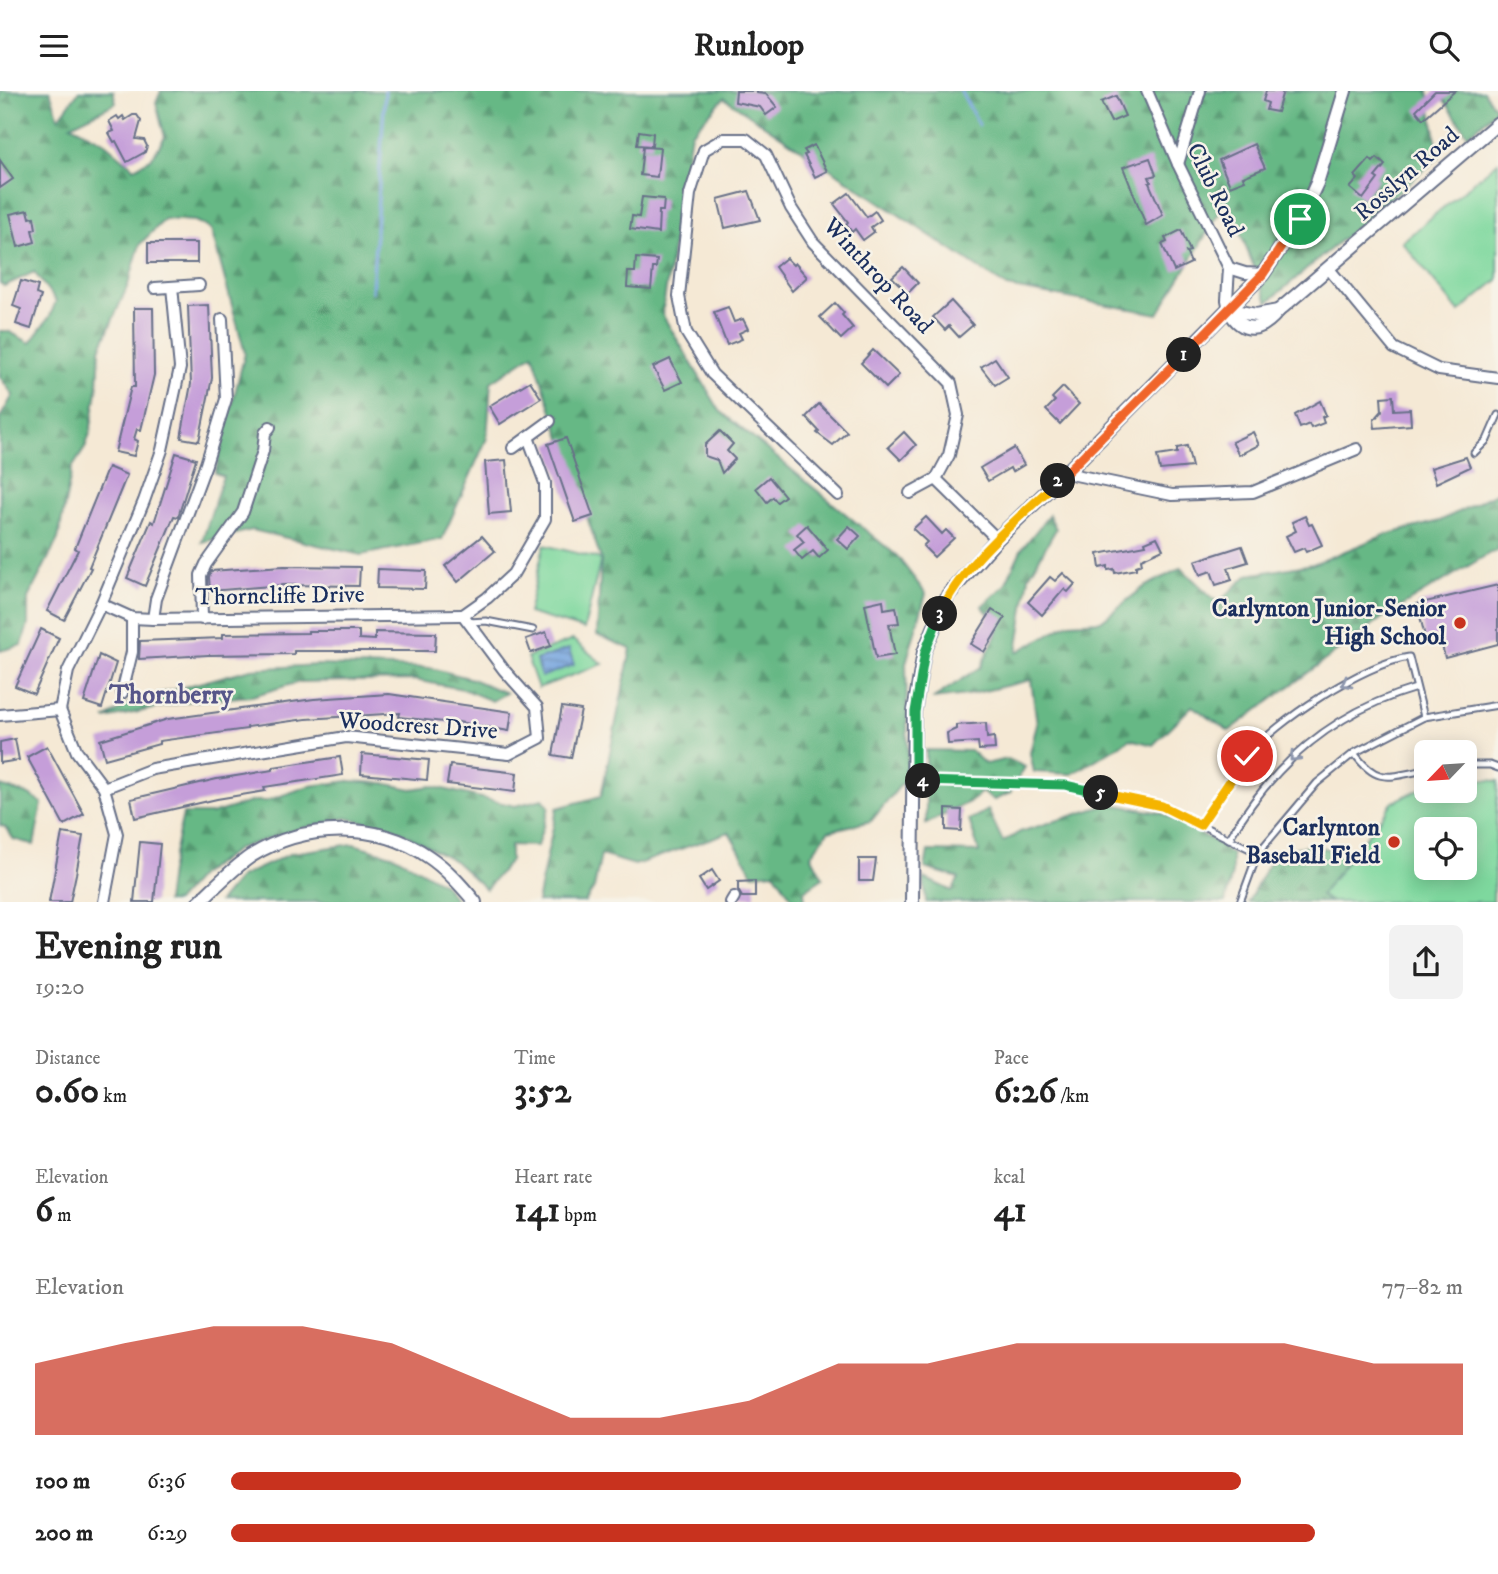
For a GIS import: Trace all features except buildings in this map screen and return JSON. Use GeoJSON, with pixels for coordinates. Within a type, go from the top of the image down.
{"type":"FeatureCollection","features":[{"type":"Feature","properties":{"kind":"street","name":"Club Road"},"geometry":{"type":"LineString","coordinates":[[1147,91],[1178,164],[1229,268],[1229,310]]}},
{"type":"Feature","properties":{"kind":"street"},"geometry":{"type":"LineString","coordinates":[[1178,164],[1200,91]]}},
{"type":"Feature","properties":{"kind":"street"},"geometry":{"type":"LineString","coordinates":[[912,902],[915,712],[925,652],[948,595],[997,539],[1263,274],[1300,219],[1317,183],[1345,91]]}},
{"type":"Feature","properties":{"kind":"street","name":"Rosslyn Road"},"geometry":{"type":"LineString","coordinates":[[1229,310],[1242,327],[1264,324],[1498,123]]}},
{"type":"Feature","properties":{"kind":"street","name":"Winthrop Road"},"geometry":{"type":"LineString","coordinates":[[838,495],[712,374],[686,332],[679,296],[690,194],[704,150],[723,139],[746,139],[766,155],[791,208],[813,241],[951,383],[958,415],[949,454],[936,479]]}},
{"type":"Feature","properties":{"kind":"street"},"geometry":{"type":"LineString","coordinates":[[1229,268],[1245,273],[1263,274]]}},
{"type":"Feature","properties":{"kind":"street"},"geometry":{"type":"LineString","coordinates":[[1329,269],[1394,348],[1439,370],[1498,378]]}},
{"type":"Feature","properties":{"kind":"street"},"geometry":{"type":"LineString","coordinates":[[155,288],[199,285]]}},
{"type":"Feature","properties":{"kind":"street"},"geometry":{"type":"LineString","coordinates":[[104,902],[117,834],[104,788],[78,752],[60,710],[68,671],[101,604],[162,450],[180,368],[172,287]]}},
{"type":"Feature","properties":{"kind":"street"},"geometry":{"type":"LineString","coordinates":[[153,618],[156,599],[206,464],[226,399],[222,320]]}},
{"type":"Feature","properties":{"kind":"street"},"geometry":{"type":"LineString","coordinates":[[513,449],[550,421]]}},
{"type":"Feature","properties":{"kind":"street"},"geometry":{"type":"LineString","coordinates":[[202,619],[201,575],[243,512],[260,463],[265,433],[270,427]]}},
{"type":"Feature","properties":{"kind":"street"},"geometry":{"type":"LineString","coordinates":[[466,618],[513,574],[545,519],[545,483],[528,437]]}},
{"type":"Feature","properties":{"kind":"street"},"geometry":{"type":"LineString","coordinates":[[1066,473],[1172,495],[1253,492],[1356,449]]}},
{"type":"Feature","properties":{"kind":"street"},"geometry":{"type":"LineString","coordinates":[[910,493],[936,479],[997,539]]}},
{"type":"Feature","properties":{"kind":"street","name":"Thorncliffe Drive"},"geometry":{"type":"LineString","coordinates":[[101,604],[132,618],[466,618]]}},
{"type":"Feature","properties":{"kind":"street"},"geometry":{"type":"LineString","coordinates":[[122,693],[132,652],[132,618]]}},
{"type":"Feature","properties":{"kind":"street","name":"Woodcrest Drive"},"geometry":{"type":"LineString","coordinates":[[104,788],[152,769],[346,737],[509,754],[540,738],[537,707],[504,670],[466,618]]}},
{"type":"Feature","properties":{"kind":"street"},"geometry":{"type":"LineString","coordinates":[[0,715],[60,710]]}},
{"type":"Feature","properties":{"kind":"street"},"geometry":{"type":"LineString","coordinates":[[199,902],[232,870],[275,843],[297,835],[342,830],[387,837],[428,856],[448,872],[475,902]]}},
{"type":"Feature","properties":{"kind":"lane"},"geometry":{"type":"LineString","coordinates":[[1474,453],[1487,440],[1498,415]]}},
{"type":"Feature","properties":{"kind":"lane"},"geometry":{"type":"LineString","coordinates":[[466,618],[533,630]]}},
{"type":"Feature","properties":{"kind":"lane"},"geometry":{"type":"LineString","coordinates":[[1200,825],[1247,756],[1292,715],[1379,665],[1409,657],[1424,717]]}},
{"type":"Feature","properties":{"kind":"lane"},"geometry":{"type":"LineString","coordinates":[[1229,839],[1249,805],[1298,752],[1358,710],[1416,688]]}},
{"type":"Feature","properties":{"kind":"lane"},"geometry":{"type":"LineString","coordinates":[[1240,902],[1258,853],[1317,783],[1354,753],[1424,717],[1498,705]]}},
{"type":"Feature","properties":{"kind":"lane"},"geometry":{"type":"LineString","coordinates":[[1354,753],[1367,771],[1383,777],[1414,772]]}},
{"type":"Feature","properties":{"kind":"lane"},"geometry":{"type":"LineString","coordinates":[[1477,765],[1498,768]]}},
{"type":"Feature","properties":{"kind":"lane"},"geometry":{"type":"LineString","coordinates":[[915,781],[1065,785],[1162,806],[1258,853]]}},
{"type":"Feature","properties":{"kind":"green space"},"geometry":{"type":"Polygon","coordinates":[[[0,91],[50,91],[59,118],[79,91],[113,91],[116,103],[71,125],[104,142],[134,168],[151,159],[165,137],[156,103],[161,91],[1428,91],[1439,157],[1268,302],[1227,200],[1158,314],[1007,287],[724,98],[691,133],[662,314],[720,411],[897,556],[926,594],[906,663],[908,776],[871,821],[828,831],[811,855],[823,878],[804,891],[805,902],[792,902],[774,872],[753,874],[729,832],[635,865],[601,855],[594,888],[585,902],[537,902],[557,808],[601,796],[631,649],[597,635],[601,559],[533,354],[491,382],[487,438],[442,539],[361,555],[252,530],[202,542],[223,476],[215,473],[245,353],[211,229],[195,221],[165,219],[140,244],[128,285],[100,349],[98,385],[90,433],[85,448],[72,468],[58,539],[28,598],[28,624],[22,645],[0,651],[0,418],[13,395],[0,377],[0,331],[8,331],[30,343],[50,316],[56,301],[34,272],[4,286],[0,283],[0,91]]]}},
{"type":"Feature","properties":{"kind":"green space"},"geometry":{"type":"Polygon","coordinates":[[[1438,91],[1483,91],[1497,110],[1468,135],[1438,91]]]}},
{"type":"Feature","properties":{"kind":"green space"},"geometry":{"type":"Polygon","coordinates":[[[1498,162],[1498,280],[1459,312],[1402,242],[1498,162]]]}},
{"type":"Feature","properties":{"kind":"green space"},"geometry":{"type":"Polygon","coordinates":[[[1498,492],[1498,551],[1490,553],[1382,618],[1229,731],[1192,706],[1153,745],[1130,739],[1072,774],[1034,772],[1030,753],[1037,724],[1031,680],[967,695],[932,699],[981,667],[1000,627],[982,606],[1005,585],[1021,550],[1049,515],[1056,529],[1029,576],[1017,652],[1069,623],[1101,621],[1144,587],[1181,568],[1218,603],[1248,575],[1313,564],[1385,535],[1440,521],[1498,492]]]}},
{"type":"Feature","properties":{"kind":"green space"},"geometry":{"type":"Polygon","coordinates":[[[544,545],[601,559],[584,629],[528,613],[544,545]]]}},
{"type":"Feature","properties":{"kind":"green space"},"geometry":{"type":"Polygon","coordinates":[[[573,640],[603,664],[538,688],[527,657],[573,640]]]}},
{"type":"Feature","properties":{"kind":"green space"},"geometry":{"type":"Polygon","coordinates":[[[317,665],[431,668],[472,679],[506,693],[492,701],[463,689],[414,680],[299,682],[252,696],[190,701],[105,719],[136,700],[251,669],[317,665]]]}},
{"type":"Feature","properties":{"kind":"green space"},"geometry":{"type":"Polygon","coordinates":[[[926,750],[971,751],[985,764],[1008,759],[1025,767],[1010,793],[994,800],[981,792],[973,800],[926,824],[926,750]]]}},
{"type":"Feature","properties":{"kind":"green space","name":"Carlynton Baseball Field"},"geometry":{"type":"Polygon","coordinates":[[[1477,780],[1498,781],[1493,902],[1331,902],[1320,896],[1393,802],[1414,792],[1414,803],[1477,803],[1477,780]]]}},
{"type":"Feature","properties":{"kind":"green space"},"geometry":{"type":"Polygon","coordinates":[[[349,781],[383,783],[412,789],[431,786],[515,806],[543,799],[549,807],[537,846],[510,845],[510,861],[486,889],[455,861],[394,828],[346,818],[295,830],[239,848],[199,876],[176,902],[166,902],[183,814],[211,814],[254,801],[266,801],[309,786],[349,781]]]}},
{"type":"Feature","properties":{"kind":"green space"},"geometry":{"type":"Polygon","coordinates":[[[0,786],[27,794],[42,803],[34,845],[13,839],[5,827],[0,825],[0,786]]]}},
{"type":"Feature","properties":{"kind":"green space"},"geometry":{"type":"Polygon","coordinates":[[[1110,804],[1162,813],[1216,842],[1232,855],[1232,873],[1225,902],[926,902],[924,878],[952,891],[959,878],[925,868],[928,851],[979,852],[969,820],[988,810],[1003,842],[1020,832],[1110,804]]]}},
{"type":"Feature","properties":{"kind":"green space"},"geometry":{"type":"Polygon","coordinates":[[[353,844],[395,856],[444,884],[457,902],[219,902],[240,877],[292,853],[353,844]]]}},
{"type":"Feature","properties":{"kind":"green space"},"geometry":{"type":"Polygon","coordinates":[[[1310,845],[1352,854],[1320,896],[1331,902],[1248,902],[1275,852],[1310,845]]]}},
{"type":"Feature","properties":{"kind":"water"},"geometry":{"type":"Polygon","coordinates":[[[569,649],[574,665],[541,677],[536,660],[569,649]]]}},
{"type":"Feature","properties":{"kind":"waterway"},"geometry":{"type":"LineString","coordinates":[[372,292],[385,91]]}},
{"type":"Feature","properties":{"kind":"waterway"},"geometry":{"type":"LineString","coordinates":[[961,91],[979,125]]}},
{"type":"Feature","properties":{"kind":"place","name":"Carlynton Junior-Senior High School"},"geometry":{"type":"Point","coordinates":[1460,623]}},
{"type":"Feature","properties":{"kind":"place","name":"Carlynton Baseball Field"},"geometry":{"type":"Point","coordinates":[1394,842]}},
{"type":"Feature","properties":{"kind":"district","name":"Thornberry"},"geometry":{"type":"Point","coordinates":[171,695]}},
{"type":"Feature","properties":{"kind":"route"},"geometry":{"type":"LineString","coordinates":[[1247,756],[1200,825],[1162,806],[1065,785],[915,781],[915,712],[925,652],[948,595],[997,539],[1263,274],[1300,219]]}}]}
